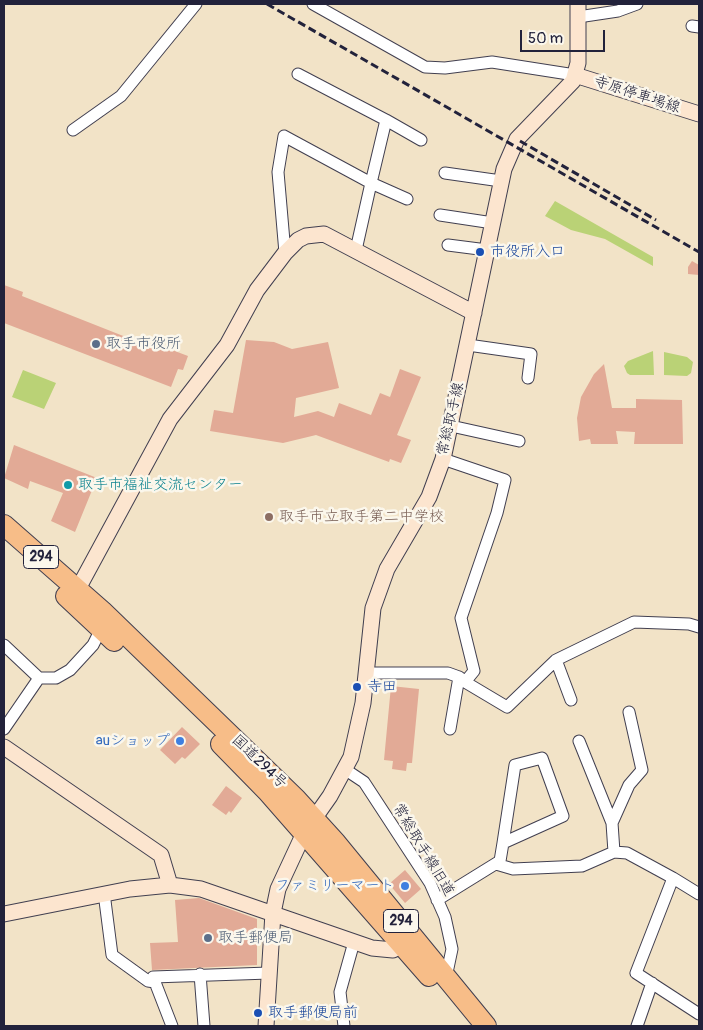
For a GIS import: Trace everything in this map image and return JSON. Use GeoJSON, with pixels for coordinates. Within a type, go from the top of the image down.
{"type":"FeatureCollection","features":[{"type":"Feature","properties":{"kind":"highway","name":"国道294号"},"geometry":{"type":"LineString","coordinates":[[4,525],[75,595],[102,629],[309,826],[402,945],[440,978],[471,1026]]}},
{"type":"Feature","properties":{"kind":"highway","name":"国道294号"},"geometry":{"type":"LineString","coordinates":[[4,542],[75,595],[177,682],[309,826],[440,978],[486,1026]]}},
{"type":"Feature","properties":{"kind":"street"},"geometry":{"type":"LineString","coordinates":[[73,130],[121,96],[196,4]]}},
{"type":"Feature","properties":{"kind":"street"},"geometry":{"type":"LineString","coordinates":[[313,4],[424,67],[445,68],[492,62],[575,75]]}},
{"type":"Feature","properties":{"kind":"street"},"geometry":{"type":"LineString","coordinates":[[578,10],[618,11],[637,4]]}},
{"type":"Feature","properties":{"kind":"street","name":"常総取手線"},"geometry":{"type":"LineString","coordinates":[[266,1026],[272,913],[284,872],[309,826],[346,770],[360,724],[373,608],[378,588],[429,497],[443,459],[508,155],[517,139],[560,97],[575,75],[578,56],[578,10]]}},
{"type":"Feature","properties":{"kind":"street"},"geometry":{"type":"LineString","coordinates":[[298,74],[421,140]]}},
{"type":"Feature","properties":{"kind":"street","name":"寺原停車場線"},"geometry":{"type":"LineString","coordinates":[[575,75],[699,114]]}},
{"type":"Feature","properties":{"kind":"street"},"geometry":{"type":"LineString","coordinates":[[356,250],[386,120]]}},
{"type":"Feature","properties":{"kind":"street"},"geometry":{"type":"LineString","coordinates":[[285,253],[278,172],[284,136],[371,183],[407,199]]}},
{"type":"Feature","properties":{"kind":"street"},"geometry":{"type":"LineString","coordinates":[[445,173],[501,181]]}},
{"type":"Feature","properties":{"kind":"street"},"geometry":{"type":"LineString","coordinates":[[440,215],[493,223]]}},
{"type":"Feature","properties":{"kind":"street"},"geometry":{"type":"LineString","coordinates":[[75,595],[170,419],[227,345],[257,290],[285,253],[298,240],[316,234],[324,234],[474,313]]}},
{"type":"Feature","properties":{"kind":"street"},"geometry":{"type":"LineString","coordinates":[[448,245],[487,250]]}},
{"type":"Feature","properties":{"kind":"street"},"geometry":{"type":"LineString","coordinates":[[468,345],[531,354],[528,378]]}},
{"type":"Feature","properties":{"kind":"street"},"geometry":{"type":"LineString","coordinates":[[451,426],[519,440]]}},
{"type":"Feature","properties":{"kind":"street"},"geometry":{"type":"LineString","coordinates":[[443,459],[505,480],[497,514],[462,618],[474,671],[462,679],[450,729]]}},
{"type":"Feature","properties":{"kind":"street"},"geometry":{"type":"LineString","coordinates":[[367,673],[448,673],[462,679],[507,707],[556,660],[634,622],[689,624],[699,627]]}},
{"type":"Feature","properties":{"kind":"street"},"geometry":{"type":"LineString","coordinates":[[4,645],[39,678],[56,678],[70,670],[93,645],[102,629]]}},
{"type":"Feature","properties":{"kind":"street"},"geometry":{"type":"LineString","coordinates":[[556,660],[571,700]]}},
{"type":"Feature","properties":{"kind":"street"},"geometry":{"type":"LineString","coordinates":[[4,729],[39,678]]}},
{"type":"Feature","properties":{"kind":"street"},"geometry":{"type":"LineString","coordinates":[[612,823],[629,785],[642,770],[629,712]]}},
{"type":"Feature","properties":{"kind":"street"},"geometry":{"type":"LineString","coordinates":[[579,741],[612,823],[614,852]]}},
{"type":"Feature","properties":{"kind":"street"},"geometry":{"type":"LineString","coordinates":[[4,747],[161,855],[170,885]]}},
{"type":"Feature","properties":{"kind":"street"},"geometry":{"type":"LineString","coordinates":[[437,900],[500,861],[515,765],[542,758],[563,816],[503,843]]}},
{"type":"Feature","properties":{"kind":"street","name":"常総取手線旧道"},"geometry":{"type":"LineString","coordinates":[[346,770],[364,782],[430,883],[445,917],[452,949],[448,968],[440,978]]}},
{"type":"Feature","properties":{"kind":"street"},"geometry":{"type":"LineString","coordinates":[[496,864],[513,869],[582,866],[614,852],[627,853],[699,894]]}},
{"type":"Feature","properties":{"kind":"street"},"geometry":{"type":"LineString","coordinates":[[673,878],[636,973],[699,1014]]}},
{"type":"Feature","properties":{"kind":"street"},"geometry":{"type":"LineString","coordinates":[[4,914],[104,893],[170,885],[202,888],[381,950],[393,950],[402,945]]}},
{"type":"Feature","properties":{"kind":"street"},"geometry":{"type":"LineString","coordinates":[[104,893],[112,955],[148,981],[155,982]]}},
{"type":"Feature","properties":{"kind":"street"},"geometry":{"type":"LineString","coordinates":[[344,1026],[340,992],[354,942]]}},
{"type":"Feature","properties":{"kind":"street"},"geometry":{"type":"LineString","coordinates":[[172,1026],[153,977],[269,973]]}},
{"type":"Feature","properties":{"kind":"street"},"geometry":{"type":"LineString","coordinates":[[200,974],[204,1026]]}},
{"type":"Feature","properties":{"kind":"street"},"geometry":{"type":"LineString","coordinates":[[637,1026],[652,984]]}},
{"type":"Feature","properties":{"kind":"green space"},"geometry":{"type":"Polygon","coordinates":[[[555,201],[653,257],[653,266],[605,239],[571,230],[545,216],[555,201]]]}},
{"type":"Feature","properties":{"kind":"green space"},"geometry":{"type":"Polygon","coordinates":[[[653,351],[654,375],[630,375],[627,373],[624,366],[628,361],[653,351]]]}},
{"type":"Feature","properties":{"kind":"green space"},"geometry":{"type":"Polygon","coordinates":[[[664,352],[687,357],[693,362],[691,373],[687,376],[664,375],[664,352]]]}},
{"type":"Feature","properties":{"kind":"green space"},"geometry":{"type":"Polygon","coordinates":[[[23,370],[56,383],[44,409],[12,397],[23,370]]]}},
{"type":"Feature","properties":{"kind":"building"},"geometry":{"type":"Polygon","coordinates":[[[692,261],[699,265],[699,275],[688,274],[688,267],[692,261]]]}},
{"type":"Feature","properties":{"kind":"building","name":"取手市役所"},"geometry":{"type":"Polygon","coordinates":[[[4,285],[23,292],[22,296],[141,343],[143,339],[188,356],[183,370],[178,369],[171,387],[4,323],[4,285]]]}},
{"type":"Feature","properties":{"kind":"building"},"geometry":{"type":"Polygon","coordinates":[[[246,340],[274,342],[292,349],[328,342],[339,388],[296,398],[294,417],[318,411],[334,417],[339,403],[371,415],[380,393],[390,397],[400,369],[421,377],[397,435],[411,440],[401,463],[390,459],[389,462],[316,435],[283,443],[210,431],[214,410],[233,413],[246,340]]]}},
{"type":"Feature","properties":{"kind":"building"},"geometry":{"type":"Polygon","coordinates":[[[604,364],[612,408],[636,408],[636,399],[682,400],[683,444],[634,444],[635,432],[616,431],[618,444],[591,444],[590,439],[579,441],[577,418],[581,397],[594,374],[604,364]]]}},
{"type":"Feature","properties":{"kind":"building","name":"取手市福祉交流センター"},"geometry":{"type":"Polygon","coordinates":[[[14,445],[97,478],[75,532],[51,521],[63,493],[30,481],[28,489],[4,478],[14,445]]]}},
{"type":"Feature","properties":{"kind":"building"},"geometry":{"type":"Polygon","coordinates":[[[391,686],[419,689],[412,763],[407,763],[406,771],[392,769],[393,761],[384,760],[391,686]]]}},
{"type":"Feature","properties":{"kind":"building"},"geometry":{"type":"Polygon","coordinates":[[[182,727],[200,744],[185,759],[182,757],[175,764],[160,750],[182,727]]]}},
{"type":"Feature","properties":{"kind":"building"},"geometry":{"type":"Polygon","coordinates":[[[226,786],[242,798],[231,813],[229,811],[226,815],[212,805],[226,786]]]}},
{"type":"Feature","properties":{"kind":"building","name":"ファミリーマート"},"geometry":{"type":"Polygon","coordinates":[[[405,870],[421,889],[405,903],[389,884],[405,870]]]}},
{"type":"Feature","properties":{"kind":"building"},"geometry":{"type":"Polygon","coordinates":[[[199,898],[257,919],[257,965],[152,970],[150,943],[178,942],[175,900],[199,898]]]}},
{"type":"Feature","properties":{"kind":"railway"},"geometry":{"type":"LineString","coordinates":[[267,4],[699,252]]}},
{"type":"Feature","properties":{"kind":"railway"},"geometry":{"type":"LineString","coordinates":[[520,141],[656,220]]}},
{"type":"Feature","properties":{"kind":"place","name":"市役所入口"},"geometry":{"type":"Point","coordinates":[480,252]}},
{"type":"Feature","properties":{"kind":"place","name":"取手市役所"},"geometry":{"type":"Point","coordinates":[96,344]}},
{"type":"Feature","properties":{"kind":"place","name":"取手市福祉交流センター"},"geometry":{"type":"Point","coordinates":[68,485]}},
{"type":"Feature","properties":{"kind":"place","name":"取手市立取手第二中学校"},"geometry":{"type":"Point","coordinates":[269,517]}},
{"type":"Feature","properties":{"kind":"place","name":"寺田"},"geometry":{"type":"Point","coordinates":[357,687]}},
{"type":"Feature","properties":{"kind":"place","name":"auショップ"},"geometry":{"type":"Point","coordinates":[180,741]}},
{"type":"Feature","properties":{"kind":"place","name":"ファミリーマート"},"geometry":{"type":"Point","coordinates":[405,886]}},
{"type":"Feature","properties":{"kind":"place","name":"取手郵便局"},"geometry":{"type":"Point","coordinates":[208,938]}},
{"type":"Feature","properties":{"kind":"place","name":"取手郵便局前"},"geometry":{"type":"Point","coordinates":[258,1013]}}]}
